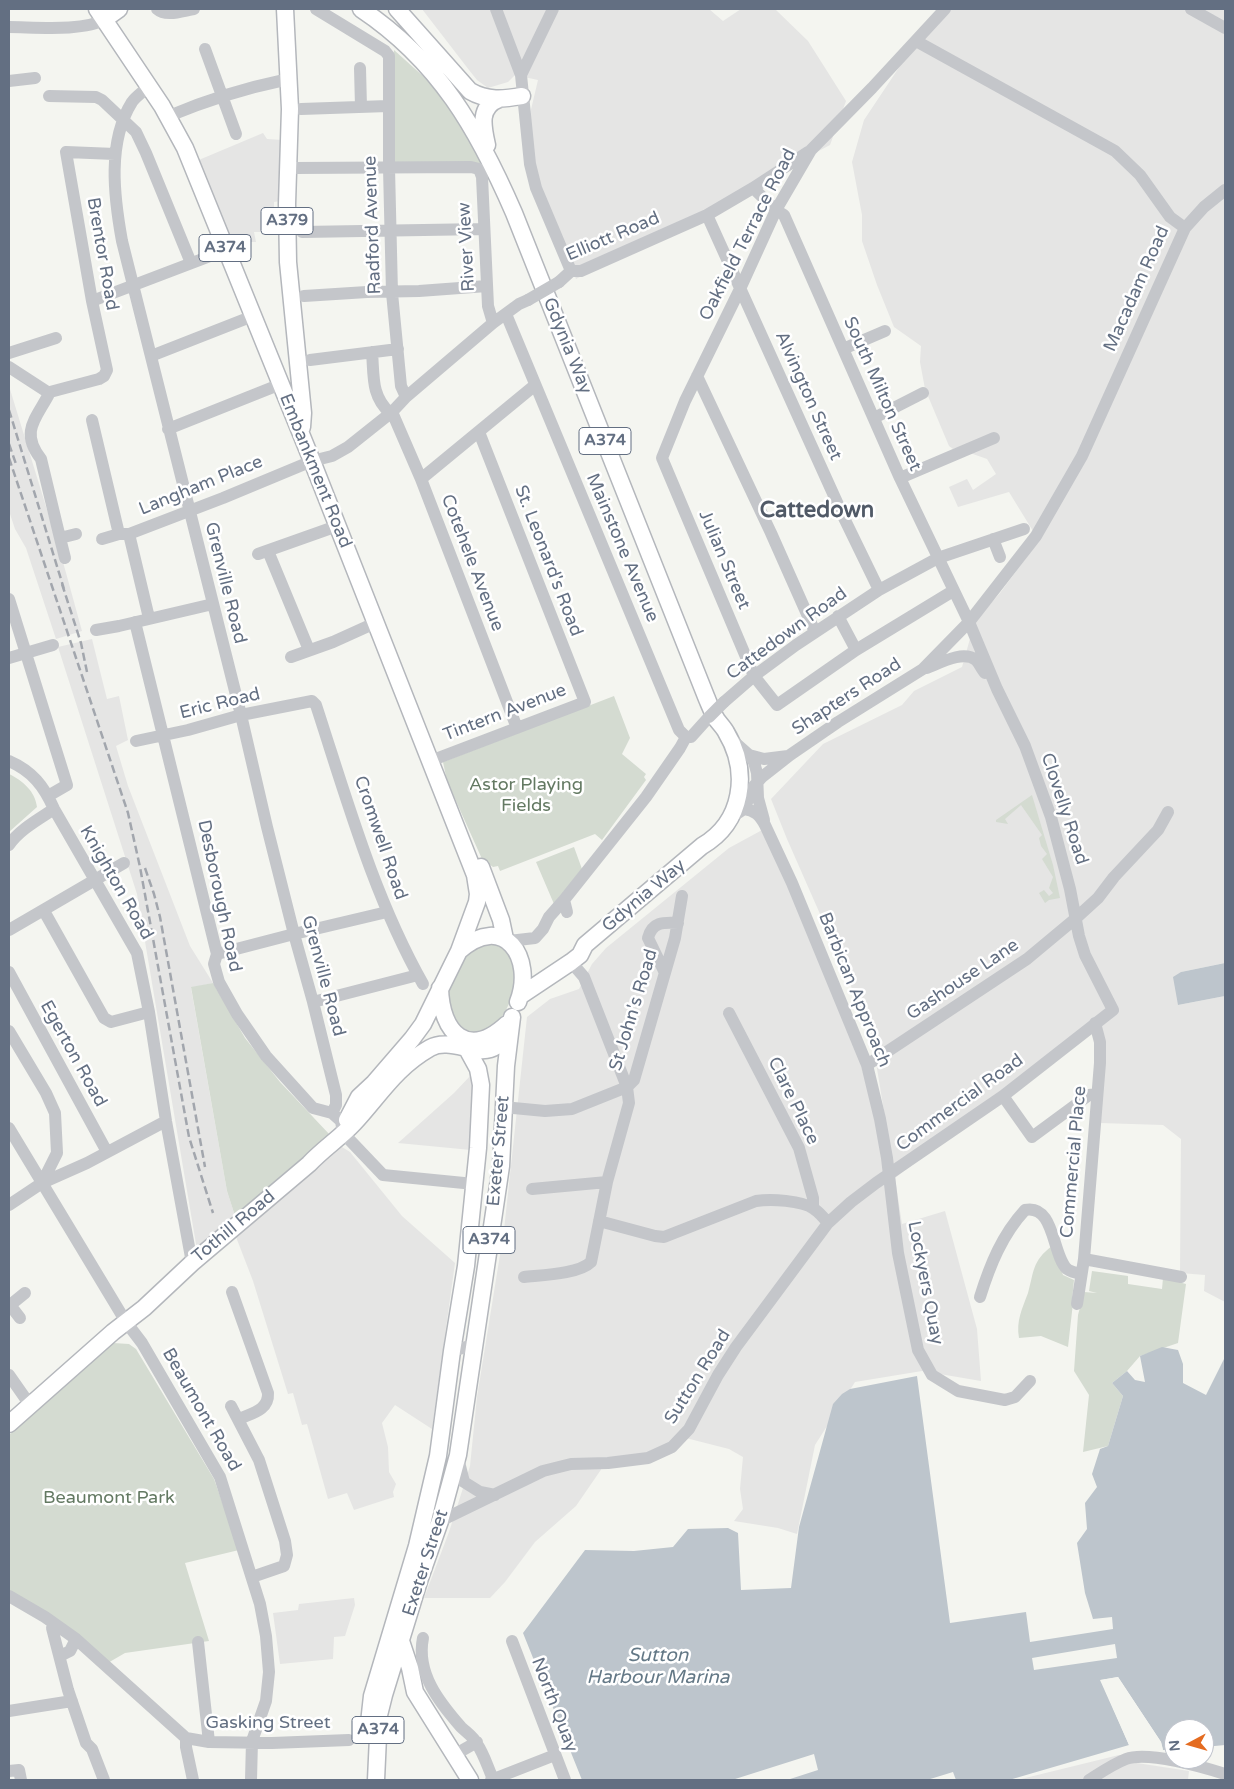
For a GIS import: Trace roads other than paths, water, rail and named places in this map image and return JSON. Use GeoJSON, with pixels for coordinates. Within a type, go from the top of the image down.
{"type":"FeatureCollection","features":[{"type":"Feature","properties":{"kind":"main road"},"geometry":{"type":"LineString","coordinates":[[101,14],[119,9]]}},
{"type":"Feature","properties":{"kind":"main road","name":"A379"},"geometry":{"type":"LineString","coordinates":[[285,9],[290,117],[287,204],[288,262],[302,413]]}},
{"type":"Feature","properties":{"kind":"main road","name":"A379"},"geometry":{"type":"LineString","coordinates":[[288,61],[296,9]]}},
{"type":"Feature","properties":{"kind":"main road","name":"Gdynia Way"},"geometry":{"type":"LineString","coordinates":[[361,9],[384,24],[422,59],[459,107],[482,143],[486,166],[514,213],[709,721],[717,733],[728,763],[730,787],[725,808],[708,832],[702,846]]}},
{"type":"Feature","properties":{"kind":"main road"},"geometry":{"type":"LineString","coordinates":[[387,9],[422,59]]}},
{"type":"Feature","properties":{"kind":"main road"},"geometry":{"type":"LineString","coordinates":[[397,9],[470,91],[484,97],[499,99]]}},
{"type":"Feature","properties":{"kind":"main road","name":"Embankment Road"},"geometry":{"type":"LineString","coordinates":[[101,14],[169,116],[185,148],[302,437],[316,459],[438,758],[509,942]]}},
{"type":"Feature","properties":{"kind":"main road"},"geometry":{"type":"LineString","coordinates":[[486,166],[483,119],[486,108],[493,101],[499,99],[522,96]]}},
{"type":"Feature","properties":{"kind":"main road","name":"Embankment Road"},"geometry":{"type":"LineString","coordinates":[[302,413],[337,526],[475,875],[478,894],[477,902],[459,951]]}},
{"type":"Feature","properties":{"kind":"main road","name":"A374"},"geometry":{"type":"LineString","coordinates":[[302,413],[302,437]]}},
{"type":"Feature","properties":{"kind":"main road","name":"Gdynia Way"},"geometry":{"type":"LineString","coordinates":[[520,996],[546,978],[556,974],[580,955],[585,945],[702,846],[715,839],[730,819],[738,800],[740,778],[738,762],[729,737],[709,721]]}},
{"type":"Feature","properties":{"kind":"main road"},"geometry":{"type":"LineString","coordinates":[[465,1044],[445,1020],[440,1000],[440,988],[459,951],[466,944],[481,936],[489,935],[509,942],[521,965],[522,985],[520,996],[510,1020]]}},
{"type":"Feature","properties":{"kind":"main road","name":"Gdynia Way"},"geometry":{"type":"LineString","coordinates":[[509,942],[519,948],[529,964],[539,970],[548,967],[572,948],[585,945]]}},
{"type":"Feature","properties":{"kind":"main road","name":"A374"},"geometry":{"type":"LineString","coordinates":[[506,1066],[521,1018],[529,1000],[556,974]]}},
{"type":"Feature","properties":{"kind":"main road","name":"Tothill Road"},"geometry":{"type":"LineString","coordinates":[[342,1133],[359,1097],[374,1083],[423,1024],[440,988]]}},
{"type":"Feature","properties":{"kind":"main road","name":"Tothill Road"},"geometry":{"type":"LineString","coordinates":[[9,1424],[332,1144],[354,1123],[398,1071],[432,1046],[465,1044],[486,1051],[498,1045],[510,1020]]}},
{"type":"Feature","properties":{"kind":"main road","name":"Exeter Street"},"geometry":{"type":"LineString","coordinates":[[367,1780],[367,1742],[370,1707],[401,1641],[440,1520],[458,1455],[501,1166],[503,1107],[510,1020]]}},
{"type":"Feature","properties":{"kind":"main road","name":"Exeter Street"},"geometry":{"type":"LineString","coordinates":[[376,1780],[382,1678],[417,1546],[438,1456],[466,1266],[481,1085],[478,1069],[465,1044]]}},
{"type":"Feature","properties":{"kind":"main road"},"geometry":{"type":"LineString","coordinates":[[417,1546],[440,1520]]}},
{"type":"Feature","properties":{"kind":"main road"},"geometry":{"type":"LineString","coordinates":[[401,1641],[416,1692],[470,1780]]}},
{"type":"Feature","properties":{"kind":"main road"},"geometry":{"type":"LineString","coordinates":[[382,1678],[416,1692]]}},
{"type":"Feature","properties":{"kind":"street"},"geometry":{"type":"LineString","coordinates":[[157,9],[161,12],[169,13],[194,9]]}},
{"type":"Feature","properties":{"kind":"street","name":"Radford Avenue"},"geometry":{"type":"LineString","coordinates":[[316,9],[385,51],[389,56],[388,168],[392,293],[401,386],[406,397]]}},
{"type":"Feature","properties":{"kind":"street"},"geometry":{"type":"LineString","coordinates":[[496,9],[521,75],[530,164],[536,188],[571,271]]}},
{"type":"Feature","properties":{"kind":"street"},"geometry":{"type":"LineString","coordinates":[[521,75],[554,9]]}},
{"type":"Feature","properties":{"kind":"street","name":"Oakfield Terrace Road"},"geometry":{"type":"LineString","coordinates":[[662,458],[685,401],[776,210],[810,150],[872,88],[946,9]]}},
{"type":"Feature","properties":{"kind":"street"},"geometry":{"type":"LineString","coordinates":[[1191,9],[1225,28]]}},
{"type":"Feature","properties":{"kind":"street"},"geometry":{"type":"LineString","coordinates":[[9,27],[82,27],[97,24],[101,14]]}},
{"type":"Feature","properties":{"kind":"street","name":"Macadam Road"},"geometry":{"type":"LineString","coordinates":[[916,41],[1115,151],[1140,175],[1170,217],[1185,228],[1082,456],[1036,536],[969,622]]}},
{"type":"Feature","properties":{"kind":"street"},"geometry":{"type":"LineString","coordinates":[[205,49],[236,134]]}},
{"type":"Feature","properties":{"kind":"street"},"geometry":{"type":"LineString","coordinates":[[360,68],[361,107]]}},
{"type":"Feature","properties":{"kind":"street"},"geometry":{"type":"LineString","coordinates":[[9,81],[35,78]]}},
{"type":"Feature","properties":{"kind":"street"},"geometry":{"type":"LineString","coordinates":[[169,116],[251,87],[280,81]]}},
{"type":"Feature","properties":{"kind":"street","name":"Grenville Road"},"geometry":{"type":"LineString","coordinates":[[149,86],[133,101],[124,120],[115,154],[115,193],[118,218],[132,285],[188,510],[241,715],[294,934],[314,1002],[336,1095],[336,1105],[332,1113]]}},
{"type":"Feature","properties":{"kind":"street"},"geometry":{"type":"LineString","coordinates":[[49,96],[96,97],[102,100],[136,132],[191,263]]}},
{"type":"Feature","properties":{"kind":"street"},"geometry":{"type":"LineString","coordinates":[[301,109],[388,106]]}},
{"type":"Feature","properties":{"kind":"street","name":"Elliott Road"},"geometry":{"type":"LineString","coordinates":[[316,459],[332,456],[348,448],[493,323],[519,304],[559,282],[571,271],[581,271],[707,215],[753,188],[810,150]]}},
{"type":"Feature","properties":{"kind":"street","name":"Brentor Road"},"geometry":{"type":"LineString","coordinates":[[49,393],[99,379],[104,376],[107,370],[92,300],[66,152],[115,154]]}},
{"type":"Feature","properties":{"kind":"street"},"geometry":{"type":"LineString","coordinates":[[295,168],[486,166]]}},
{"type":"Feature","properties":{"kind":"street","name":"River View"},"geometry":{"type":"LineString","coordinates":[[486,166],[482,177],[484,229],[488,306],[493,323]]}},
{"type":"Feature","properties":{"kind":"street","name":"South Milton Street"},"geometry":{"type":"LineString","coordinates":[[753,188],[784,215],[900,478],[969,622]]}},
{"type":"Feature","properties":{"kind":"street"},"geometry":{"type":"LineString","coordinates":[[1185,228],[1204,207],[1225,190]]}},
{"type":"Feature","properties":{"kind":"street","name":"Alvington Street"},"geometry":{"type":"LineString","coordinates":[[707,215],[845,520],[879,590]]}},
{"type":"Feature","properties":{"kind":"street"},"geometry":{"type":"LineString","coordinates":[[302,232],[484,229]]}},
{"type":"Feature","properties":{"kind":"street"},"geometry":{"type":"LineString","coordinates":[[92,300],[226,250]]}},
{"type":"Feature","properties":{"kind":"street"},"geometry":{"type":"LineString","coordinates":[[304,296],[367,292],[392,293],[487,286]]}},
{"type":"Feature","properties":{"kind":"street","name":"Mainstone Avenue"},"geometry":{"type":"LineString","coordinates":[[506,314],[534,386],[679,730],[686,737]]}},
{"type":"Feature","properties":{"kind":"street"},"geometry":{"type":"LineString","coordinates":[[151,356],[253,316]]}},
{"type":"Feature","properties":{"kind":"street"},"geometry":{"type":"LineString","coordinates":[[843,349],[885,331]]}},
{"type":"Feature","properties":{"kind":"street"},"geometry":{"type":"LineString","coordinates":[[9,353],[56,338]]}},
{"type":"Feature","properties":{"kind":"street"},"geometry":{"type":"LineString","coordinates":[[310,360],[398,349]]}},
{"type":"Feature","properties":{"kind":"street","name":"Cotehele Avenue"},"geometry":{"type":"LineString","coordinates":[[372,352],[375,391],[382,405],[391,412],[421,479],[517,728]]}},
{"type":"Feature","properties":{"kind":"street"},"geometry":{"type":"LineString","coordinates":[[9,367],[49,393],[30,430],[30,440],[35,452],[41,459],[65,558]]}},
{"type":"Feature","properties":{"kind":"street"},"geometry":{"type":"LineString","coordinates":[[697,376],[815,632]]}},
{"type":"Feature","properties":{"kind":"street"},"geometry":{"type":"LineString","coordinates":[[168,428],[281,384]]}},
{"type":"Feature","properties":{"kind":"street"},"geometry":{"type":"LineString","coordinates":[[421,479],[534,386]]}},
{"type":"Feature","properties":{"kind":"street"},"geometry":{"type":"LineString","coordinates":[[874,418],[924,393]]}},
{"type":"Feature","properties":{"kind":"street"},"geometry":{"type":"LineString","coordinates":[[92,420],[149,618]]}},
{"type":"Feature","properties":{"kind":"street","name":"St. Leonard's Road"},"geometry":{"type":"LineString","coordinates":[[479,432],[585,702]]}},
{"type":"Feature","properties":{"kind":"street"},"geometry":{"type":"LineString","coordinates":[[900,478],[994,438]]}},
{"type":"Feature","properties":{"kind":"street","name":"Julian Street"},"geometry":{"type":"LineString","coordinates":[[662,458],[754,676],[777,705],[856,650]]}},
{"type":"Feature","properties":{"kind":"street","name":"Langham Place"},"geometry":{"type":"LineString","coordinates":[[102,539],[124,534],[222,498],[316,459]]}},
{"type":"Feature","properties":{"kind":"street"},"geometry":{"type":"LineString","coordinates":[[309,650],[263,553],[337,526]]}},
{"type":"Feature","properties":{"kind":"street","name":"Cattedown Road"},"geometry":{"type":"LineString","coordinates":[[509,942],[535,938],[544,929],[549,917],[566,906],[646,797],[686,737],[690,737],[709,721],[732,695],[754,676],[838,616],[879,590],[938,558],[1024,528]]}},
{"type":"Feature","properties":{"kind":"street"},"geometry":{"type":"LineString","coordinates":[[60,538],[76,534]]}},
{"type":"Feature","properties":{"kind":"street"},"geometry":{"type":"LineString","coordinates":[[993,539],[1000,557]]}},
{"type":"Feature","properties":{"kind":"street"},"geometry":{"type":"LineString","coordinates":[[838,616],[856,650],[953,591]]}},
{"type":"Feature","properties":{"kind":"street"},"geometry":{"type":"LineString","coordinates":[[9,599],[67,785],[48,796]]}},
{"type":"Feature","properties":{"kind":"street"},"geometry":{"type":"LineString","coordinates":[[96,630],[213,604]]}},
{"type":"Feature","properties":{"kind":"street","name":"Desborough Road"},"geometry":{"type":"LineString","coordinates":[[135,622],[217,954],[214,964],[219,982],[237,1014],[266,1056],[313,1108],[332,1113]]}},
{"type":"Feature","properties":{"kind":"street","name":"Shapters Road"},"geometry":{"type":"LineString","coordinates":[[923,669],[969,622]]}},
{"type":"Feature","properties":{"kind":"street","name":"Clovelly Road"},"geometry":{"type":"LineString","coordinates":[[969,622],[997,689],[1025,746],[1051,817],[1085,955],[1113,1010]]}},
{"type":"Feature","properties":{"kind":"street"},"geometry":{"type":"LineString","coordinates":[[291,657],[375,623]]}},
{"type":"Feature","properties":{"kind":"street"},"geometry":{"type":"LineString","coordinates":[[9,658],[52,644]]}},
{"type":"Feature","properties":{"kind":"street","name":"Shapters Road"},"geometry":{"type":"LineString","coordinates":[[744,809],[754,786],[790,755],[838,722],[923,669],[957,657],[968,657],[976,660],[997,689]]}},
{"type":"Feature","properties":{"kind":"street","name":"Eric Road"},"geometry":{"type":"LineString","coordinates":[[136,741],[241,715],[312,701]]}},
{"type":"Feature","properties":{"kind":"street","name":"Cromwell Road"},"geometry":{"type":"LineString","coordinates":[[312,701],[316,705],[370,868],[387,912],[421,980],[314,1002]]}},
{"type":"Feature","properties":{"kind":"street","name":"Tintern Avenue"},"geometry":{"type":"LineString","coordinates":[[438,758],[585,702]]}},
{"type":"Feature","properties":{"kind":"street","name":"Barbican Approach"},"geometry":{"type":"LineString","coordinates":[[729,737],[749,755],[756,768],[758,798],[765,825]]}},
{"type":"Feature","properties":{"kind":"street","name":"Shapters Road"},"geometry":{"type":"LineString","coordinates":[[749,755],[764,759],[790,755]]}},
{"type":"Feature","properties":{"kind":"street","name":"Knighton Road"},"geometry":{"type":"LineString","coordinates":[[9,761],[23,768],[34,778],[48,796],[136,953],[149,1012],[166,1121],[198,1259]]}},
{"type":"Feature","properties":{"kind":"street"},"geometry":{"type":"LineString","coordinates":[[9,846],[12,840],[54,809]]}},
{"type":"Feature","properties":{"kind":"street"},"geometry":{"type":"LineString","coordinates":[[730,819],[744,809]]}},
{"type":"Feature","properties":{"kind":"street","name":"Barbican Approach"},"geometry":{"type":"LineString","coordinates":[[744,809],[757,814],[765,825],[792,882],[867,1065],[880,1119],[890,1174]]}},
{"type":"Feature","properties":{"kind":"street","name":"Gashouse Lane"},"geometry":{"type":"LineString","coordinates":[[867,1065],[1027,959],[1075,919],[1098,898],[1114,877],[1158,830],[1168,812]]}},
{"type":"Feature","properties":{"kind":"street"},"geometry":{"type":"LineString","coordinates":[[9,930],[124,864]]}},
{"type":"Feature","properties":{"kind":"street","name":"St John's Road"},"geometry":{"type":"LineString","coordinates":[[524,1277],[567,1272],[586,1267],[591,1262],[607,1182],[629,1103],[627,1087],[634,1080],[665,973],[678,923],[682,896]]}},
{"type":"Feature","properties":{"kind":"street"},"geometry":{"type":"LineString","coordinates":[[44,910],[104,1018],[111,1022],[149,1012]]}},
{"type":"Feature","properties":{"kind":"street"},"geometry":{"type":"LineString","coordinates":[[217,954],[387,912]]}},
{"type":"Feature","properties":{"kind":"street"},"geometry":{"type":"LineString","coordinates":[[665,973],[648,938],[654,925],[662,922],[678,923]]}},
{"type":"Feature","properties":{"kind":"street"},"geometry":{"type":"LineString","coordinates":[[503,1107],[545,1111],[572,1109],[627,1087],[584,977],[570,962]]}},
{"type":"Feature","properties":{"kind":"street","name":"Egerton Road"},"geometry":{"type":"LineString","coordinates":[[9,972],[107,1152]]}},
{"type":"Feature","properties":{"kind":"street","name":"Commercial Road"},"geometry":{"type":"LineString","coordinates":[[828,1223],[851,1202],[1003,1096],[1113,1010]]}},
{"type":"Feature","properties":{"kind":"street","name":"Clare Place"},"geometry":{"type":"LineString","coordinates":[[729,1014],[799,1148],[813,1198],[813,1208]]}},
{"type":"Feature","properties":{"kind":"street","name":"Commercial Place"},"geometry":{"type":"LineString","coordinates":[[1077,1304],[1084,1259],[1100,1063],[1100,1042],[1095,1024]]}},
{"type":"Feature","properties":{"kind":"street"},"geometry":{"type":"LineString","coordinates":[[9,1031],[46,1093],[55,1113],[57,1153],[42,1183]]}},
{"type":"Feature","properties":{"kind":"street"},"geometry":{"type":"LineString","coordinates":[[1003,1096],[1032,1137],[1088,1095],[1097,1094]]}},
{"type":"Feature","properties":{"kind":"street"},"geometry":{"type":"LineString","coordinates":[[336,1095],[342,1099],[359,1097]]}},
{"type":"Feature","properties":{"kind":"street"},"geometry":{"type":"LineString","coordinates":[[332,1113],[341,1121],[342,1133],[382,1175],[474,1184]]}},
{"type":"Feature","properties":{"kind":"street"},"geometry":{"type":"LineString","coordinates":[[9,1205],[42,1183],[166,1121]]}},
{"type":"Feature","properties":{"kind":"street","name":"Beaumont Road"},"geometry":{"type":"LineString","coordinates":[[9,1128],[126,1322],[142,1343],[220,1477],[252,1576],[266,1636],[269,1672],[266,1701],[252,1741],[251,1780]]}},
{"type":"Feature","properties":{"kind":"street","name":"Lockyers Quay"},"geometry":{"type":"LineString","coordinates":[[890,1174],[898,1253],[912,1324],[918,1350],[932,1375],[958,1391],[1005,1400],[1015,1397],[1030,1381]]}},
{"type":"Feature","properties":{"kind":"street"},"geometry":{"type":"LineString","coordinates":[[532,1190],[607,1182]]}},
{"type":"Feature","properties":{"kind":"street"},"geometry":{"type":"LineString","coordinates":[[600,1221],[664,1237],[756,1201],[768,1199],[790,1201],[813,1208],[828,1223]]}},
{"type":"Feature","properties":{"kind":"street"},"geometry":{"type":"LineString","coordinates":[[980,1297],[990,1266],[1003,1238],[1025,1210],[1031,1209],[1038,1212],[1044,1218],[1050,1225],[1065,1267],[1068,1270],[1081,1274]]}},
{"type":"Feature","properties":{"kind":"street","name":"Sutton Road"},"geometry":{"type":"LineString","coordinates":[[440,1520],[543,1472],[569,1464],[608,1463],[648,1458],[672,1447],[689,1429],[718,1375],[736,1347],[828,1223]]}},
{"type":"Feature","properties":{"kind":"street"},"geometry":{"type":"LineString","coordinates":[[1084,1259],[1181,1277]]}},
{"type":"Feature","properties":{"kind":"street"},"geometry":{"type":"LineString","coordinates":[[232,1292],[268,1393],[265,1406],[239,1419]]}},
{"type":"Feature","properties":{"kind":"street"},"geometry":{"type":"LineString","coordinates":[[20,1318],[10,1305],[25,1293]]}},
{"type":"Feature","properties":{"kind":"street"},"geometry":{"type":"LineString","coordinates":[[452,1351],[473,1345]]}},
{"type":"Feature","properties":{"kind":"street"},"geometry":{"type":"LineString","coordinates":[[9,1375],[30,1405]]}},
{"type":"Feature","properties":{"kind":"street"},"geometry":{"type":"LineString","coordinates":[[231,1406],[260,1460],[285,1541],[287,1555],[284,1566],[252,1576]]}},
{"type":"Feature","properties":{"kind":"street"},"geometry":{"type":"LineString","coordinates":[[458,1455],[464,1482],[480,1492],[495,1495]]}},
{"type":"Feature","properties":{"kind":"street"},"geometry":{"type":"LineString","coordinates":[[9,1596],[45,1617],[76,1639],[186,1738],[193,1780]]}},
{"type":"Feature","properties":{"kind":"street"},"geometry":{"type":"LineString","coordinates":[[54,1624],[52,1628],[72,1701],[86,1743],[92,1749],[104,1780]]}},
{"type":"Feature","properties":{"kind":"street"},"geometry":{"type":"LineString","coordinates":[[423,1638],[421,1648],[423,1663],[432,1689],[449,1713],[477,1742],[492,1780],[555,1755]]}},
{"type":"Feature","properties":{"kind":"street"},"geometry":{"type":"LineString","coordinates":[[60,1656],[70,1651],[76,1639]]}},
{"type":"Feature","properties":{"kind":"street","name":"North Quay"},"geometry":{"type":"LineString","coordinates":[[512,1641],[565,1780]]}},
{"type":"Feature","properties":{"kind":"street"},"geometry":{"type":"LineString","coordinates":[[198,1642],[209,1742]]}},
{"type":"Feature","properties":{"kind":"street"},"geometry":{"type":"LineString","coordinates":[[9,1711],[72,1701]]}},
{"type":"Feature","properties":{"kind":"street","name":"Gasking Street"},"geometry":{"type":"LineString","coordinates":[[186,1738],[209,1742],[349,1740]]}},
{"type":"Feature","properties":{"kind":"street"},"geometry":{"type":"LineString","coordinates":[[454,1755],[477,1742]]}},
{"type":"Feature","properties":{"kind":"street"},"geometry":{"type":"LineString","coordinates":[[1089,1780],[1126,1759],[1141,1757],[1161,1759],[1225,1774]]}},
{"type":"Feature","properties":{"kind":"water"},"geometry":{"type":"Polygon","coordinates":[[[1225,963],[1225,996],[1178,1005],[1173,977],[1181,972],[1225,963]]]}},
{"type":"Feature","properties":{"kind":"water","name":"Sutton Harbour Marina"},"geometry":{"type":"Polygon","coordinates":[[[1162,1347],[1178,1350],[1183,1364],[1183,1383],[1206,1395],[1225,1357],[1225,1745],[1214,1746],[1214,1719],[1164,1719],[1163,1750],[1161,1742],[1118,1677],[1101,1680],[1129,1745],[1009,1780],[956,1780],[953,1772],[927,1780],[787,1780],[818,1770],[814,1754],[732,1780],[582,1780],[523,1633],[585,1550],[634,1551],[673,1547],[688,1529],[728,1528],[738,1533],[741,1590],[791,1588],[799,1527],[833,1404],[842,1394],[850,1389],[917,1376],[950,1623],[1026,1612],[1030,1642],[1113,1629],[1112,1617],[1093,1619],[1085,1593],[1077,1543],[1087,1529],[1085,1503],[1097,1487],[1092,1474],[1100,1449],[1108,1446],[1123,1396],[1112,1383],[1127,1371],[1135,1380],[1145,1382],[1140,1356],[1162,1347]],[[1115,1644],[1032,1658],[1034,1670],[1117,1658],[1115,1644]]]}},
{"type":"Feature","properties":{"kind":"railway"},"geometry":{"type":"LineString","coordinates":[[9,410],[64,589]]}},
{"type":"Feature","properties":{"kind":"railway"},"geometry":{"type":"LineString","coordinates":[[9,444],[16,464]]}},
{"type":"Feature","properties":{"kind":"railway"},"geometry":{"type":"LineString","coordinates":[[9,458],[128,813],[140,867],[189,1137],[213,1213]]}},
{"type":"Feature","properties":{"kind":"railway"},"geometry":{"type":"LineString","coordinates":[[62,584],[81,643],[87,672]]}},
{"type":"Feature","properties":{"kind":"railway"},"geometry":{"type":"LineString","coordinates":[[145,868],[160,917],[205,1167]]}},
{"type":"Feature","properties":{"kind":"district","name":"Cattedown"},"geometry":{"type":"Point","coordinates":[817,511]}},
{"type":"Feature","properties":{"kind":"park label","name":"Astor Playing Fields"},"geometry":{"type":"Point","coordinates":[526,795]}},
{"type":"Feature","properties":{"kind":"park label","name":"Beaumont Park"},"geometry":{"type":"Point","coordinates":[109,1498]}}]}
